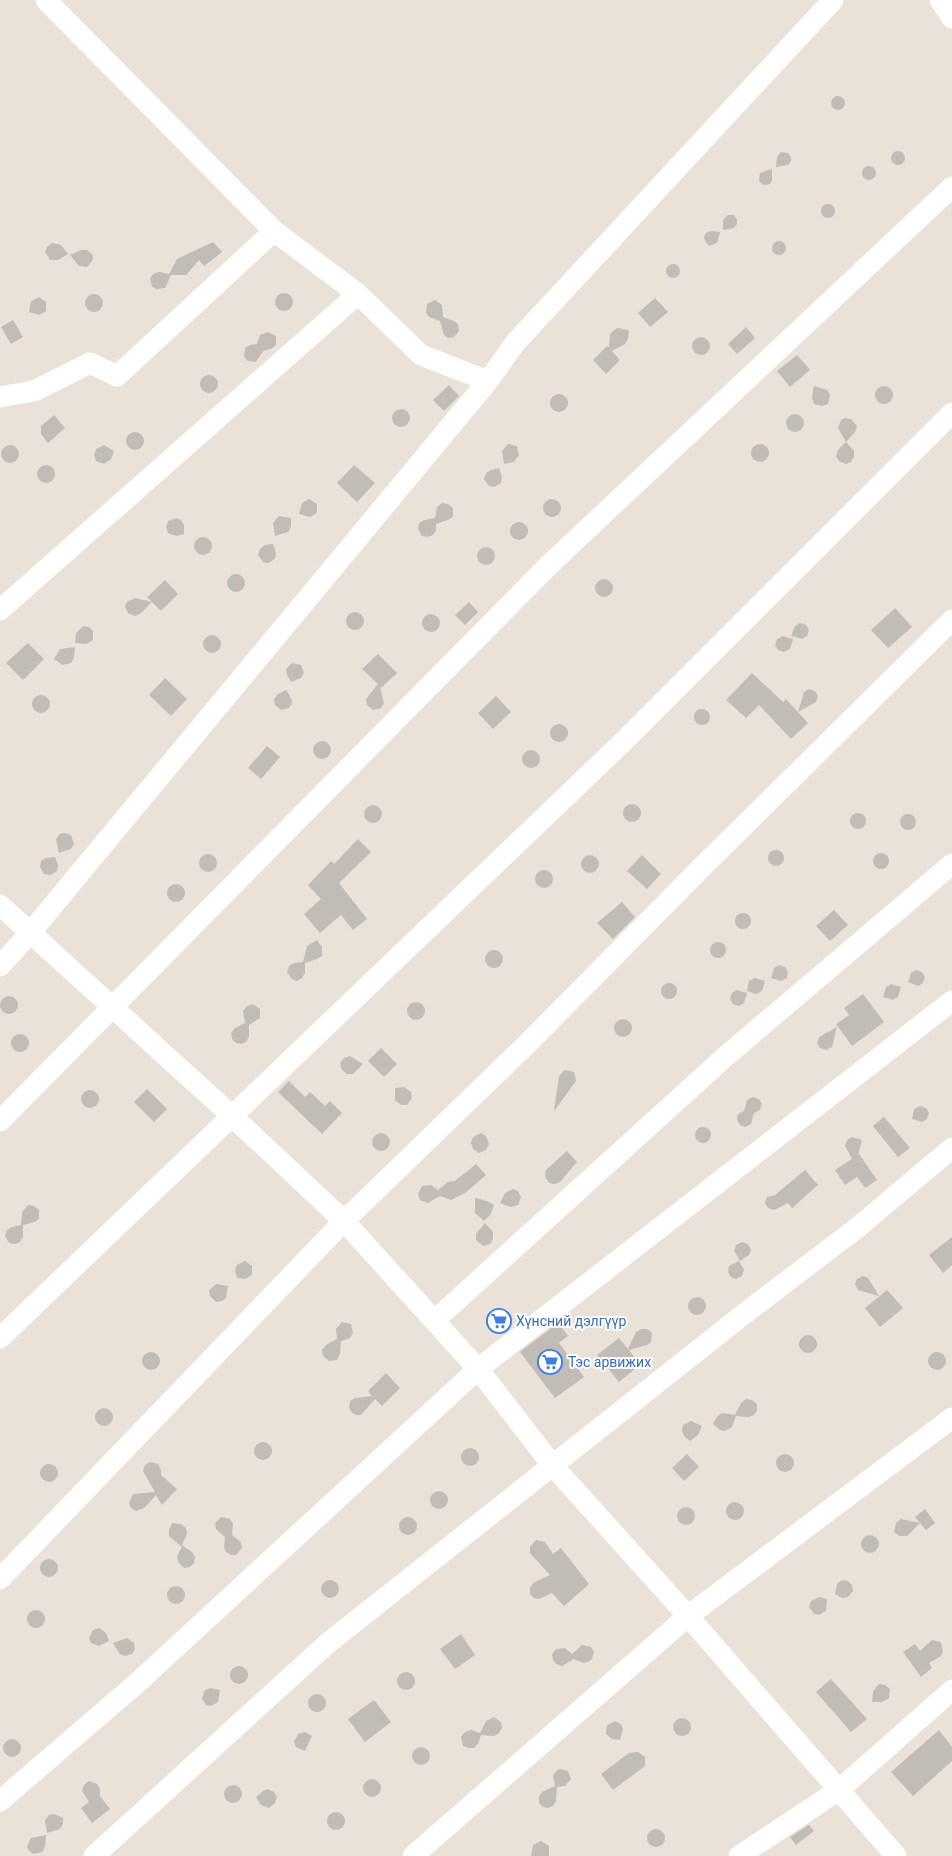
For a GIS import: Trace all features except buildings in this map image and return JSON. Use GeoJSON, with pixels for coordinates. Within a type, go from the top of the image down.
{"type":"FeatureCollection","features":[{"type":"Feature","properties":{"kind":"street"},"geometry":{"type":"LineString","coordinates":[[46,0],[274,231],[358,294],[421,355],[488,381]]}},
{"type":"Feature","properties":{"kind":"street"},"geometry":{"type":"LineString","coordinates":[[0,966],[488,381],[515,343],[833,0]]}},
{"type":"Feature","properties":{"kind":"street"},"geometry":{"type":"LineString","coordinates":[[940,0],[952,18]]}},
{"type":"Feature","properties":{"kind":"street"},"geometry":{"type":"LineString","coordinates":[[0,1121],[550,564],[952,187]]}},
{"type":"Feature","properties":{"kind":"street"},"geometry":{"type":"LineString","coordinates":[[0,397],[34,391],[90,364],[117,376],[274,231]]}},
{"type":"Feature","properties":{"kind":"street"},"geometry":{"type":"LineString","coordinates":[[0,610],[358,294]]}},
{"type":"Feature","properties":{"kind":"street"},"geometry":{"type":"LineString","coordinates":[[0,1338],[626,738],[952,413]]}},
{"type":"Feature","properties":{"kind":"street"},"geometry":{"type":"LineString","coordinates":[[0,1579],[344,1221],[528,1044],[702,867],[952,620]]}},
{"type":"Feature","properties":{"kind":"street"},"geometry":{"type":"LineString","coordinates":[[435,1320],[726,1056],[952,864]]}},
{"type":"Feature","properties":{"kind":"street"},"geometry":{"type":"LineString","coordinates":[[0,905],[232,1116],[344,1221],[478,1369],[553,1466],[688,1616],[896,1856]]}},
{"type":"Feature","properties":{"kind":"street"},"geometry":{"type":"LineString","coordinates":[[0,1801],[136,1684],[478,1369],[952,1001]]}},
{"type":"Feature","properties":{"kind":"street"},"geometry":{"type":"LineString","coordinates":[[94,1856],[328,1643],[744,1314],[857,1228],[952,1148]]}},
{"type":"Feature","properties":{"kind":"street"},"geometry":{"type":"LineString","coordinates":[[413,1856],[688,1616],[952,1418]]}},
{"type":"Feature","properties":{"kind":"street"},"geometry":{"type":"LineString","coordinates":[[738,1856],[839,1790],[952,1690]]}},
{"type":"Feature","properties":{"kind":"place","name":"Хүнсний дэлгүүр"},"geometry":{"type":"Point","coordinates":[499,1321]}},
{"type":"Feature","properties":{"kind":"place","name":"Тэс арвижих"},"geometry":{"type":"Point","coordinates":[550,1362]}}]}
